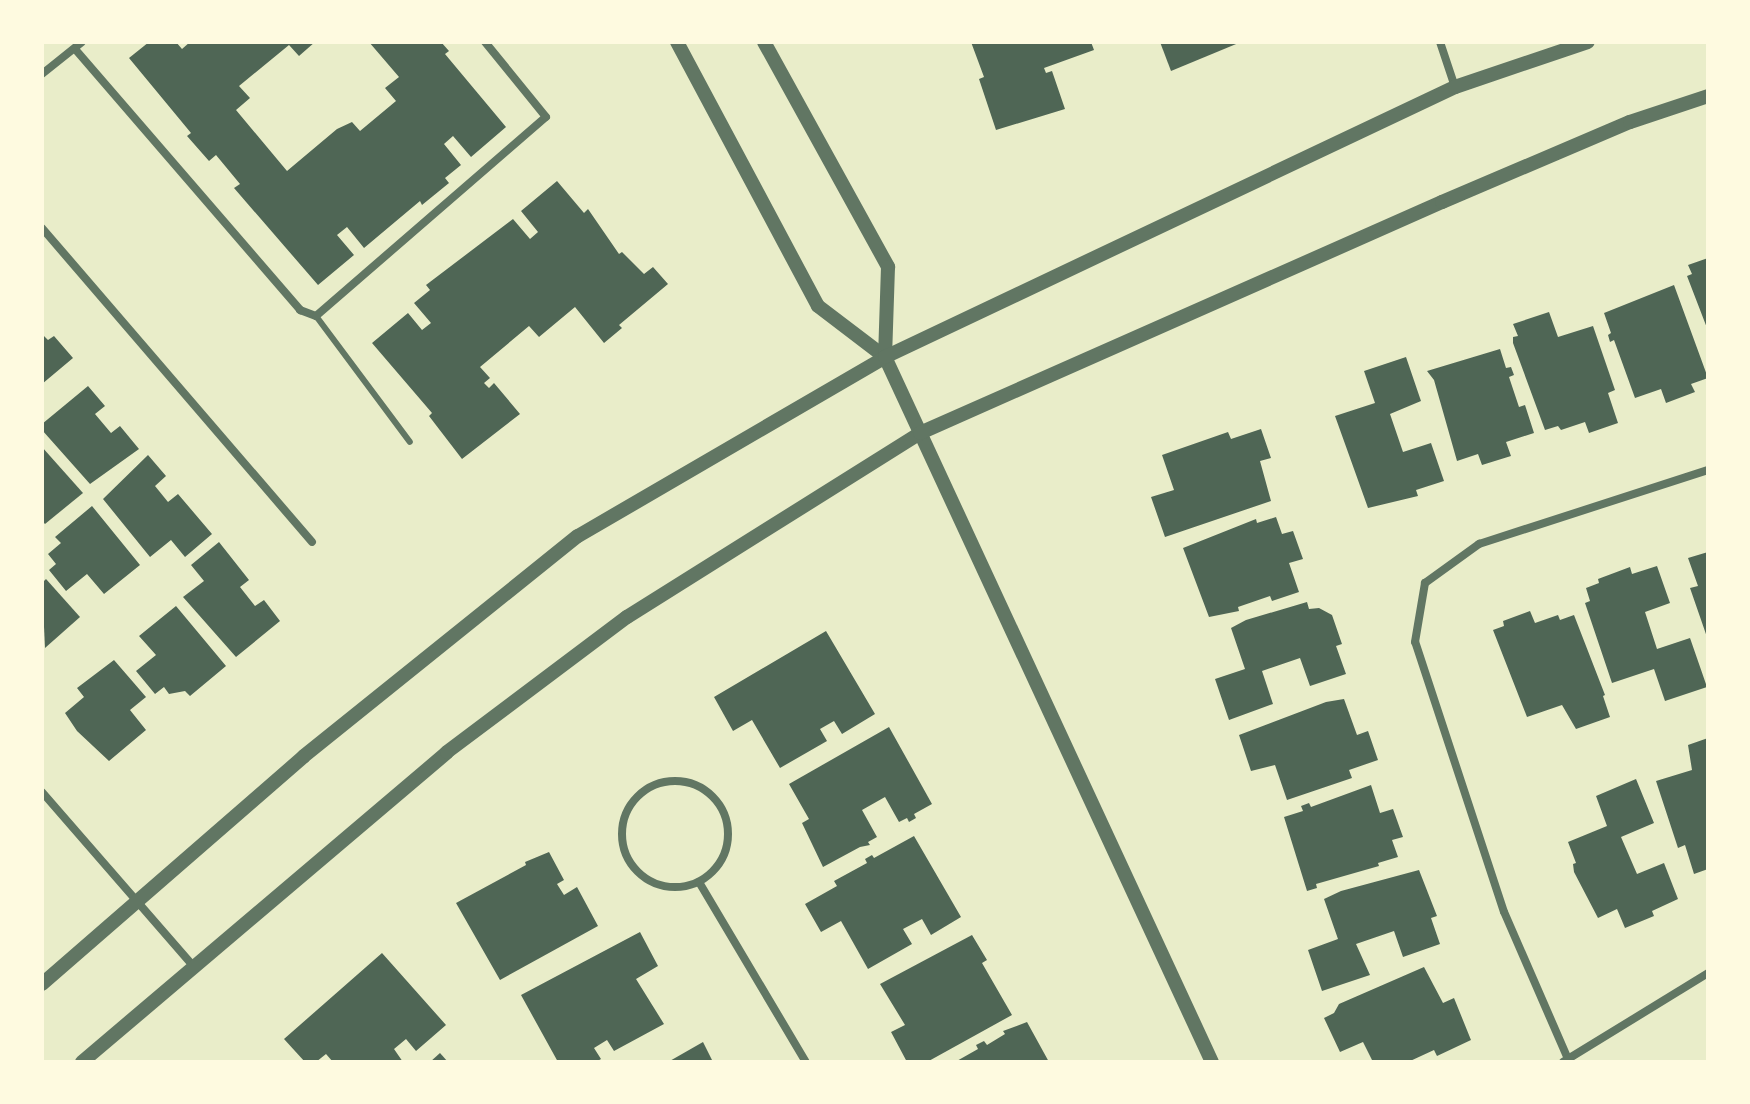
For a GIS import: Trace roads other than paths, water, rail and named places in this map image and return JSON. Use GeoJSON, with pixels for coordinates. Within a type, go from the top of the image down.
{"type":"FeatureCollection","features":[{"type":"Feature","properties":{"kind":"street"},"geometry":{"type":"LineString","coordinates":[[42,74],[82,42]]}},
{"type":"Feature","properties":{"kind":"street"},"geometry":{"type":"LineString","coordinates":[[75,49],[300,310],[316,316],[546,117],[485,42]]}},
{"type":"Feature","properties":{"kind":"street"},"geometry":{"type":"LineString","coordinates":[[764,42],[888,267],[885,357],[1212,1062]]}},
{"type":"Feature","properties":{"kind":"street"},"geometry":{"type":"LineString","coordinates":[[1440,42],[1455,87]]}},
{"type":"Feature","properties":{"kind":"street"},"geometry":{"type":"LineString","coordinates":[[42,984],[304,756],[578,536],[885,357],[1455,87],[1588,42]]}},
{"type":"Feature","properties":{"kind":"street"},"geometry":{"type":"LineString","coordinates":[[679,43],[818,306],[885,357]]}},
{"type":"Feature","properties":{"kind":"street"},"geometry":{"type":"LineString","coordinates":[[82,1062],[447,752],[627,617],[920,433],[1442,202],[1630,122],[1708,96]]}},
{"type":"Feature","properties":{"kind":"street"},"geometry":{"type":"LineString","coordinates":[[42,228],[312,542]]}},
{"type":"Feature","properties":{"kind":"street"},"geometry":{"type":"LineString","coordinates":[[1708,470],[1479,544],[1425,583],[1415,642],[1504,912],[1566,1060],[1708,973]]}},
{"type":"Feature","properties":{"kind":"street"},"geometry":{"type":"LineString","coordinates":[[666,781],[699,786],[723,810],[728,826],[726,851],[713,873],[699,882],[681,888],[662,887],[632,867],[622,841],[625,813],[635,798],[650,787],[666,781]]}},
{"type":"Feature","properties":{"kind":"street"},"geometry":{"type":"LineString","coordinates":[[42,792],[194,967]]}},
{"type":"Feature","properties":{"kind":"street"},"geometry":{"type":"LineString","coordinates":[[699,882],[806,1062]]}},
{"type":"Feature","properties":{"kind":"lane"},"geometry":{"type":"LineString","coordinates":[[316,316],[410,442]]}}]}
